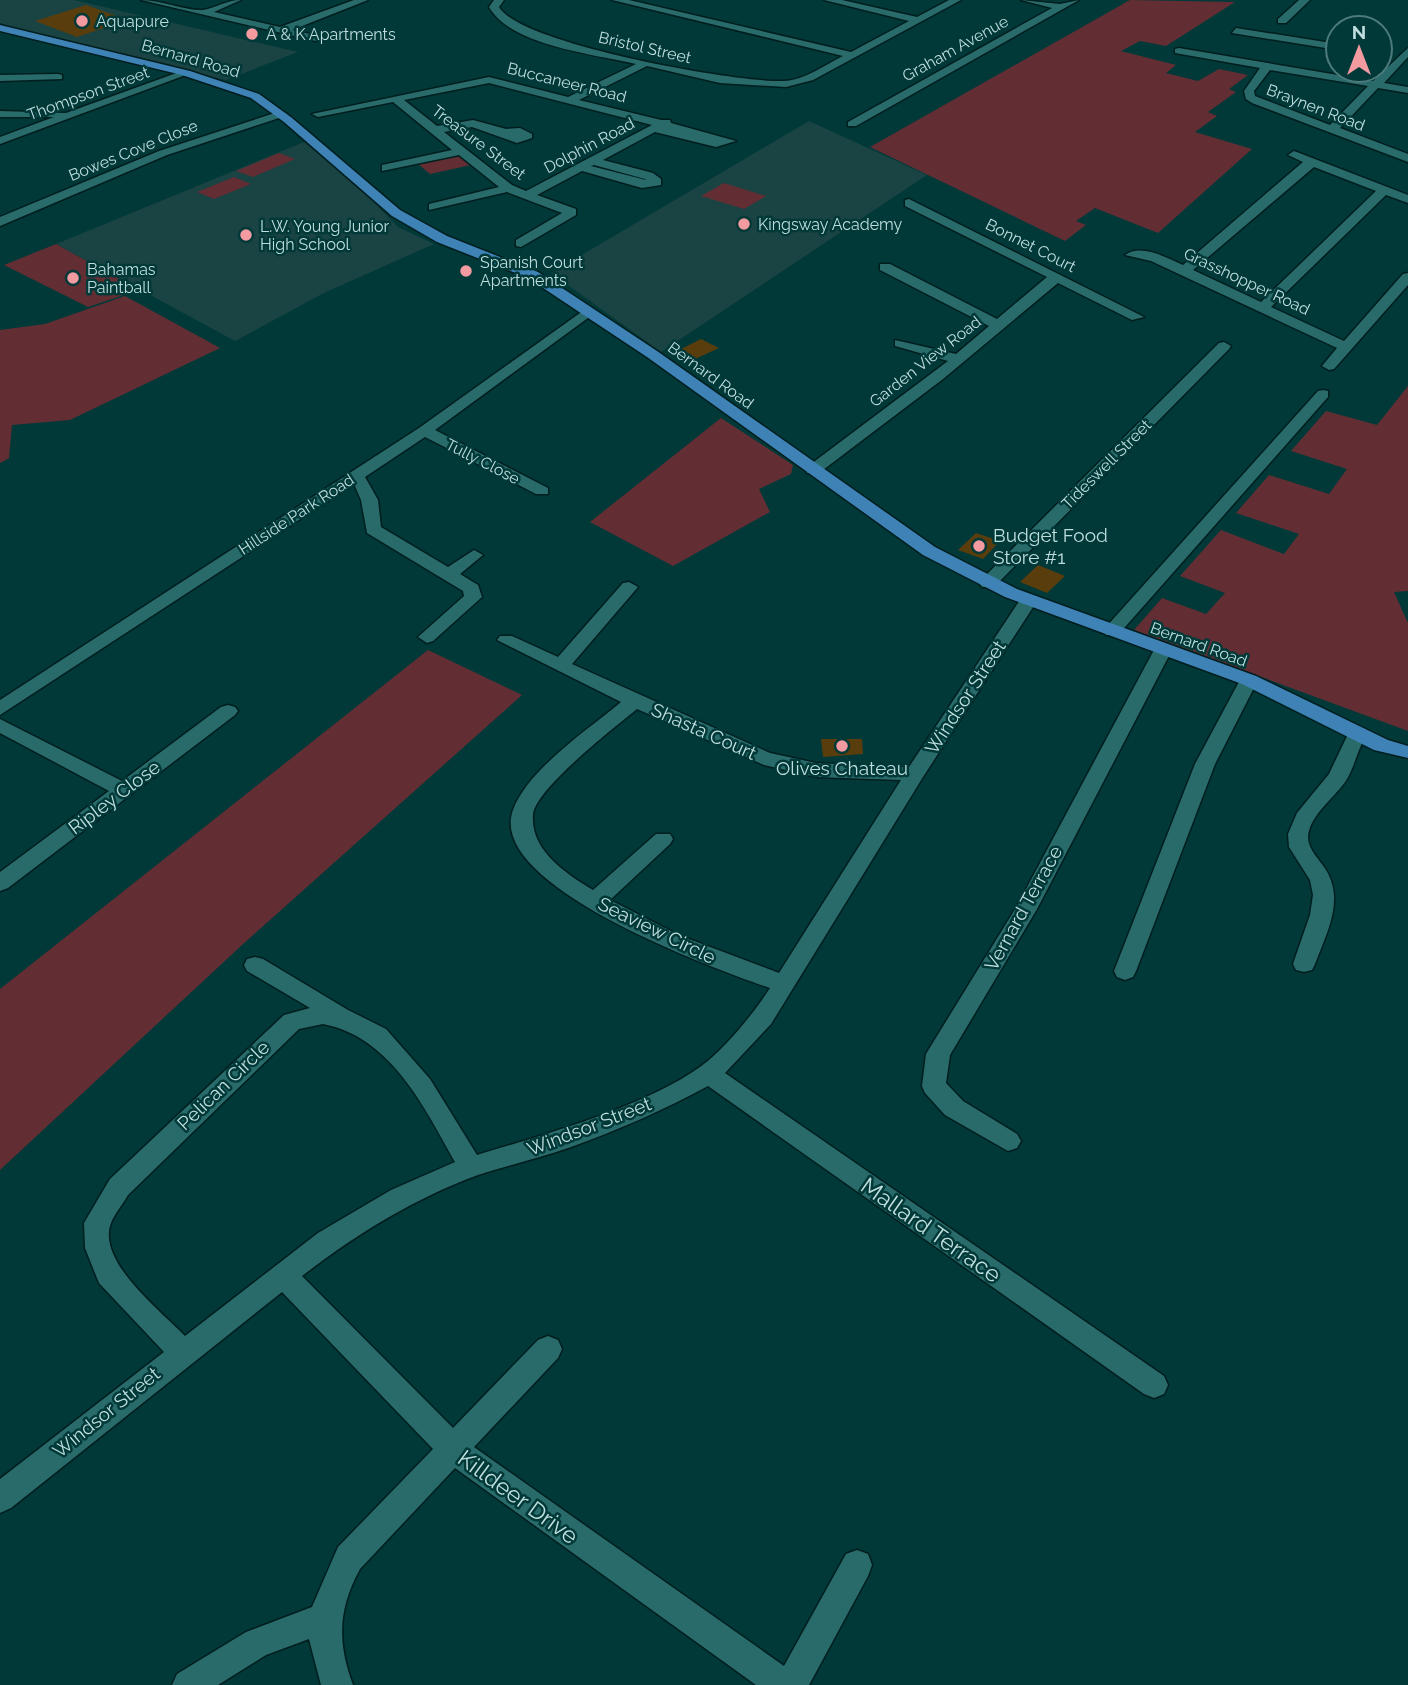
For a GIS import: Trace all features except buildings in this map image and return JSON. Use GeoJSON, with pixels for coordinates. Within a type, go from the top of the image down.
{"type":"FeatureCollection","features":[{"type":"Feature","properties":{"kind":"main road","name":"Bernard Road"},"geometry":{"type":"LineString","coordinates":[[0,28],[186,73],[256,96],[281,114],[396,213],[442,239],[533,275],[929,551],[1028,601],[1249,680],[1381,745],[1408,752]]}},
{"type":"Feature","properties":{"kind":"street"},"geometry":{"type":"LineString","coordinates":[[146,0],[320,39]]}},
{"type":"Feature","properties":{"kind":"street"},"geometry":{"type":"LineString","coordinates":[[203,13],[236,0]]}},
{"type":"Feature","properties":{"kind":"street","name":"Bristol Street"},"geometry":{"type":"LineString","coordinates":[[499,0],[494,7],[497,14],[527,32],[645,63],[752,84],[786,84],[809,78],[956,0]]}},
{"type":"Feature","properties":{"kind":"street"},"geometry":{"type":"LineString","coordinates":[[617,0],[852,55]]}},
{"type":"Feature","properties":{"kind":"street"},"geometry":{"type":"LineString","coordinates":[[829,0],[918,20]]}},
{"type":"Feature","properties":{"kind":"street"},"geometry":{"type":"LineString","coordinates":[[1026,0],[1061,7]]}},
{"type":"Feature","properties":{"kind":"street","name":"Graham Avenue"},"geometry":{"type":"LineString","coordinates":[[852,124],[1074,0]]}},
{"type":"Feature","properties":{"kind":"street"},"geometry":{"type":"LineString","coordinates":[[1282,22],[1305,0]]}},
{"type":"Feature","properties":{"kind":"street"},"geometry":{"type":"LineString","coordinates":[[282,30],[354,1]]}},
{"type":"Feature","properties":{"kind":"street"},"geometry":{"type":"LineString","coordinates":[[1236,31],[1324,45]]}},
{"type":"Feature","properties":{"kind":"street"},"geometry":{"type":"LineString","coordinates":[[1179,51],[1408,90]]}},
{"type":"Feature","properties":{"kind":"street"},"geometry":{"type":"LineString","coordinates":[[1332,130],[1403,56]]}},
{"type":"Feature","properties":{"kind":"street"},"geometry":{"type":"LineString","coordinates":[[556,95],[629,59]]}},
{"type":"Feature","properties":{"kind":"street"},"geometry":{"type":"LineString","coordinates":[[572,99],[645,63]]}},
{"type":"Feature","properties":{"kind":"street","name":"Braynen Road"},"geometry":{"type":"LineString","coordinates":[[1268,65],[1249,91],[1250,97],[1282,113],[1408,158]]}},
{"type":"Feature","properties":{"kind":"street","name":"Thompson Street"},"geometry":{"type":"LineString","coordinates":[[0,141],[186,73]]}},
{"type":"Feature","properties":{"kind":"street"},"geometry":{"type":"LineString","coordinates":[[0,78],[58,77]]}},
{"type":"Feature","properties":{"kind":"street","name":"Buccaneer Road"},"geometry":{"type":"LineString","coordinates":[[318,114],[484,80],[572,99],[716,144],[730,141],[660,126]]}},
{"type":"Feature","properties":{"kind":"street","name":"Treasure Street"},"geometry":{"type":"LineString","coordinates":[[394,98],[508,187],[572,213],[521,243]]}},
{"type":"Feature","properties":{"kind":"street"},"geometry":{"type":"LineString","coordinates":[[0,114],[74,115]]}},
{"type":"Feature","properties":{"kind":"street","name":"Bowes Cove Close"},"geometry":{"type":"LineString","coordinates":[[0,222],[163,153],[281,114]]}},
{"type":"Feature","properties":{"kind":"street"},"geometry":{"type":"LineString","coordinates":[[436,130],[473,123],[505,132]]}},
{"type":"Feature","properties":{"kind":"street","name":"Dolphin Road"},"geometry":{"type":"LineString","coordinates":[[527,195],[660,126]]}},
{"type":"Feature","properties":{"kind":"street"},"geometry":{"type":"LineString","coordinates":[[386,168],[462,151]]}},
{"type":"Feature","properties":{"kind":"street"},"geometry":{"type":"LineString","coordinates":[[1294,155],[1408,199]]}},
{"type":"Feature","properties":{"kind":"street"},"geometry":{"type":"LineString","coordinates":[[1184,271],[1304,166],[1314,163]]}},
{"type":"Feature","properties":{"kind":"street"},"geometry":{"type":"LineString","coordinates":[[433,207],[508,187]]}},
{"type":"Feature","properties":{"kind":"street"},"geometry":{"type":"LineString","coordinates":[[1262,308],[1384,190]]}},
{"type":"Feature","properties":{"kind":"street","name":"Bonnet Court"},"geometry":{"type":"LineString","coordinates":[[909,203],[1056,277],[1141,314],[1124,328]]}},
{"type":"Feature","properties":{"kind":"street","name":"Grasshopper Road"},"geometry":{"type":"LineString","coordinates":[[1132,255],[1154,257],[1346,347]]}},
{"type":"Feature","properties":{"kind":"street"},"geometry":{"type":"LineString","coordinates":[[885,267],[998,325]]}},
{"type":"Feature","properties":{"kind":"street","name":"Garden View Road"},"geometry":{"type":"LineString","coordinates":[[813,470],[958,359],[1056,277]]}},
{"type":"Feature","properties":{"kind":"street"},"geometry":{"type":"LineString","coordinates":[[1329,366],[1408,277]]}},
{"type":"Feature","properties":{"kind":"street","name":"Hillside Park Road"},"geometry":{"type":"LineString","coordinates":[[0,709],[424,431],[587,312]]}},
{"type":"Feature","properties":{"kind":"street"},"geometry":{"type":"LineString","coordinates":[[900,344],[958,359]]}},
{"type":"Feature","properties":{"kind":"street","name":"Tideswell Street"},"geometry":{"type":"LineString","coordinates":[[988,583],[1224,346]]}},
{"type":"Feature","properties":{"kind":"street"},"geometry":{"type":"LineString","coordinates":[[1112,631],[1323,394]]}},
{"type":"Feature","properties":{"kind":"street","name":"Tully Close"},"geometry":{"type":"LineString","coordinates":[[424,431],[542,491]]}},
{"type":"Feature","properties":{"kind":"street"},"geometry":{"type":"LineString","coordinates":[[355,476],[366,487],[373,530],[472,589],[473,597],[427,637]]}},
{"type":"Feature","properties":{"kind":"street"},"geometry":{"type":"LineString","coordinates":[[449,575],[474,555]]}},
{"type":"Feature","properties":{"kind":"street"},"geometry":{"type":"LineString","coordinates":[[562,664],[629,587]]}},
{"type":"Feature","properties":{"kind":"street","name":"Windsor Street"},"geometry":{"type":"LineString","coordinates":[[0,1498],[182,1352],[327,1241],[400,1198],[471,1167],[564,1139],[656,1102],[709,1074],[763,1018],[915,774],[1028,601]]}},
{"type":"Feature","properties":{"kind":"street","name":"Shasta Court"},"geometry":{"type":"LineString","coordinates":[[506,640],[725,742],[785,764],[816,770],[915,774]]}},
{"type":"Feature","properties":{"kind":"street","name":"Vernard Terrace"},"geometry":{"type":"LineString","coordinates":[[1008,1141],[954,1108],[934,1086],[938,1054],[1026,909],[1163,650]]}},
{"type":"Feature","properties":{"kind":"street"},"geometry":{"type":"LineString","coordinates":[[1125,971],[1205,764],[1249,680]]}},
{"type":"Feature","properties":{"kind":"street","name":"Seaview Circle"},"geometry":{"type":"LineString","coordinates":[[634,701],[541,785],[526,803],[520,820],[523,836],[539,861],[595,901],[675,943],[785,984]]}},
{"type":"Feature","properties":{"kind":"street","name":"Ripley Close"},"geometry":{"type":"LineString","coordinates":[[0,883],[228,711]]}},
{"type":"Feature","properties":{"kind":"street"},"geometry":{"type":"LineString","coordinates":[[0,725],[124,790]]}},
{"type":"Feature","properties":{"kind":"street"},"geometry":{"type":"LineString","coordinates":[[1304,964],[1319,916],[1324,889],[1321,878],[1298,844],[1297,835],[1304,820],[1339,776],[1350,745],[1357,734]]}},
{"type":"Feature","properties":{"kind":"street"},"geometry":{"type":"LineString","coordinates":[[595,901],[663,839]]}},
{"type":"Feature","properties":{"kind":"street"},"geometry":{"type":"LineString","coordinates":[[256,965],[344,1017]]}},
{"type":"Feature","properties":{"kind":"street","name":"Pelican Circle"},"geometry":{"type":"LineString","coordinates":[[182,1352],[108,1275],[96,1239],[101,1214],[119,1187],[282,1028],[312,1014],[344,1017],[369,1030],[416,1075],[471,1167]]}},
{"type":"Feature","properties":{"kind":"street","name":"Mallard Terrace"},"geometry":{"type":"LineString","coordinates":[[709,1074],[1154,1385]]}},
{"type":"Feature","properties":{"kind":"street","name":"Killdeer Drive"},"geometry":{"type":"LineString","coordinates":[[283,1275],[452,1448],[783,1685]]}},
{"type":"Feature","properties":{"kind":"street"},"geometry":{"type":"LineString","coordinates":[[337,1685],[324,1650],[324,1618],[330,1597],[349,1558],[548,1349]]}},
{"type":"Feature","properties":{"kind":"street"},"geometry":{"type":"LineString","coordinates":[[791,1685],[857,1565]]}},
{"type":"Feature","properties":{"kind":"street"},"geometry":{"type":"LineString","coordinates":[[188,1685],[257,1643],[324,1618]]}},
{"type":"Feature","properties":{"kind":"shaded area"},"geometry":{"type":"Polygon","coordinates":[[[0,0],[74,0],[298,52],[226,80],[14,29],[0,23],[0,0]]]}},
{"type":"Feature","properties":{"kind":"shaded area"},"geometry":{"type":"Polygon","coordinates":[[[1130,0],[1235,2],[1166,46],[1140,41],[1121,51],[1176,65],[1166,73],[1198,81],[1219,69],[1248,75],[1229,89],[1236,92],[1208,112],[1217,116],[1195,132],[1252,149],[1158,233],[1095,208],[1076,221],[1086,225],[1065,241],[870,147],[1130,0]]]}},
{"type":"Feature","properties":{"kind":"shaded area","name":"Kingsway Academy"},"geometry":{"type":"Polygon","coordinates":[[[809,121],[927,175],[661,352],[551,273],[809,121]]]}},
{"type":"Feature","properties":{"kind":"shaded area","name":"L.W. Young Junior High School"},"geometry":{"type":"Polygon","coordinates":[[[304,142],[362,190],[398,227],[434,244],[324,293],[235,341],[56,244],[304,142]]]}},
{"type":"Feature","properties":{"kind":"shaded area"},"geometry":{"type":"Polygon","coordinates":[[[279,153],[295,159],[253,177],[236,171],[279,153]]]}},
{"type":"Feature","properties":{"kind":"shaded area"},"geometry":{"type":"Polygon","coordinates":[[[458,155],[471,165],[430,174],[418,164],[458,155]]]}},
{"type":"Feature","properties":{"kind":"shaded area"},"geometry":{"type":"Polygon","coordinates":[[[234,177],[251,184],[214,199],[197,192],[234,177]]]}},
{"type":"Feature","properties":{"kind":"shaded area"},"geometry":{"type":"Polygon","coordinates":[[[724,183],[766,196],[744,209],[701,196],[724,183]]]}},
{"type":"Feature","properties":{"kind":"shaded area","name":"Bahamas Paintball"},"geometry":{"type":"Polygon","coordinates":[[[56,244],[139,290],[88,307],[4,265],[56,244]]]}},
{"type":"Feature","properties":{"kind":"shaded area"},"geometry":{"type":"Polygon","coordinates":[[[125,296],[220,348],[70,420],[12,425],[9,458],[0,463],[0,330],[45,324],[125,296]]]}},
{"type":"Feature","properties":{"kind":"shaded area"},"geometry":{"type":"Polygon","coordinates":[[[1408,386],[1408,591],[1394,592],[1408,623],[1408,731],[1134,630],[1162,598],[1206,614],[1225,593],[1180,576],[1221,530],[1284,554],[1299,534],[1236,513],[1269,475],[1329,494],[1347,469],[1291,451],[1326,411],[1377,425],[1408,386]]]}},
{"type":"Feature","properties":{"kind":"shaded area"},"geometry":{"type":"Polygon","coordinates":[[[721,418],[793,465],[791,474],[759,489],[770,512],[673,566],[590,522],[721,418]]]}},
{"type":"Feature","properties":{"kind":"shaded area"},"geometry":{"type":"Polygon","coordinates":[[[428,650],[522,695],[242,945],[0,1170],[0,989],[428,650]]]}},
{"type":"Feature","properties":{"kind":"place","name":"Aquapure"},"geometry":{"type":"Point","coordinates":[82,21]}},
{"type":"Feature","properties":{"kind":"place","name":"A & K Apartments"},"geometry":{"type":"Point","coordinates":[252,34]}},
{"type":"Feature","properties":{"kind":"place","name":"Kingsway Academy"},"geometry":{"type":"Point","coordinates":[744,224]}},
{"type":"Feature","properties":{"kind":"place","name":"L.W. Young Junior High School"},"geometry":{"type":"Point","coordinates":[246,235]}},
{"type":"Feature","properties":{"kind":"place","name":"Spanish Court Apartments"},"geometry":{"type":"Point","coordinates":[466,271]}},
{"type":"Feature","properties":{"kind":"place","name":"Bahamas Paintball"},"geometry":{"type":"Point","coordinates":[73,278]}},
{"type":"Feature","properties":{"kind":"place","name":"Budget Food Store #1"},"geometry":{"type":"Point","coordinates":[979,546]}},
{"type":"Feature","properties":{"kind":"place","name":"Olives Chateau"},"geometry":{"type":"Point","coordinates":[842,746]}}]}
